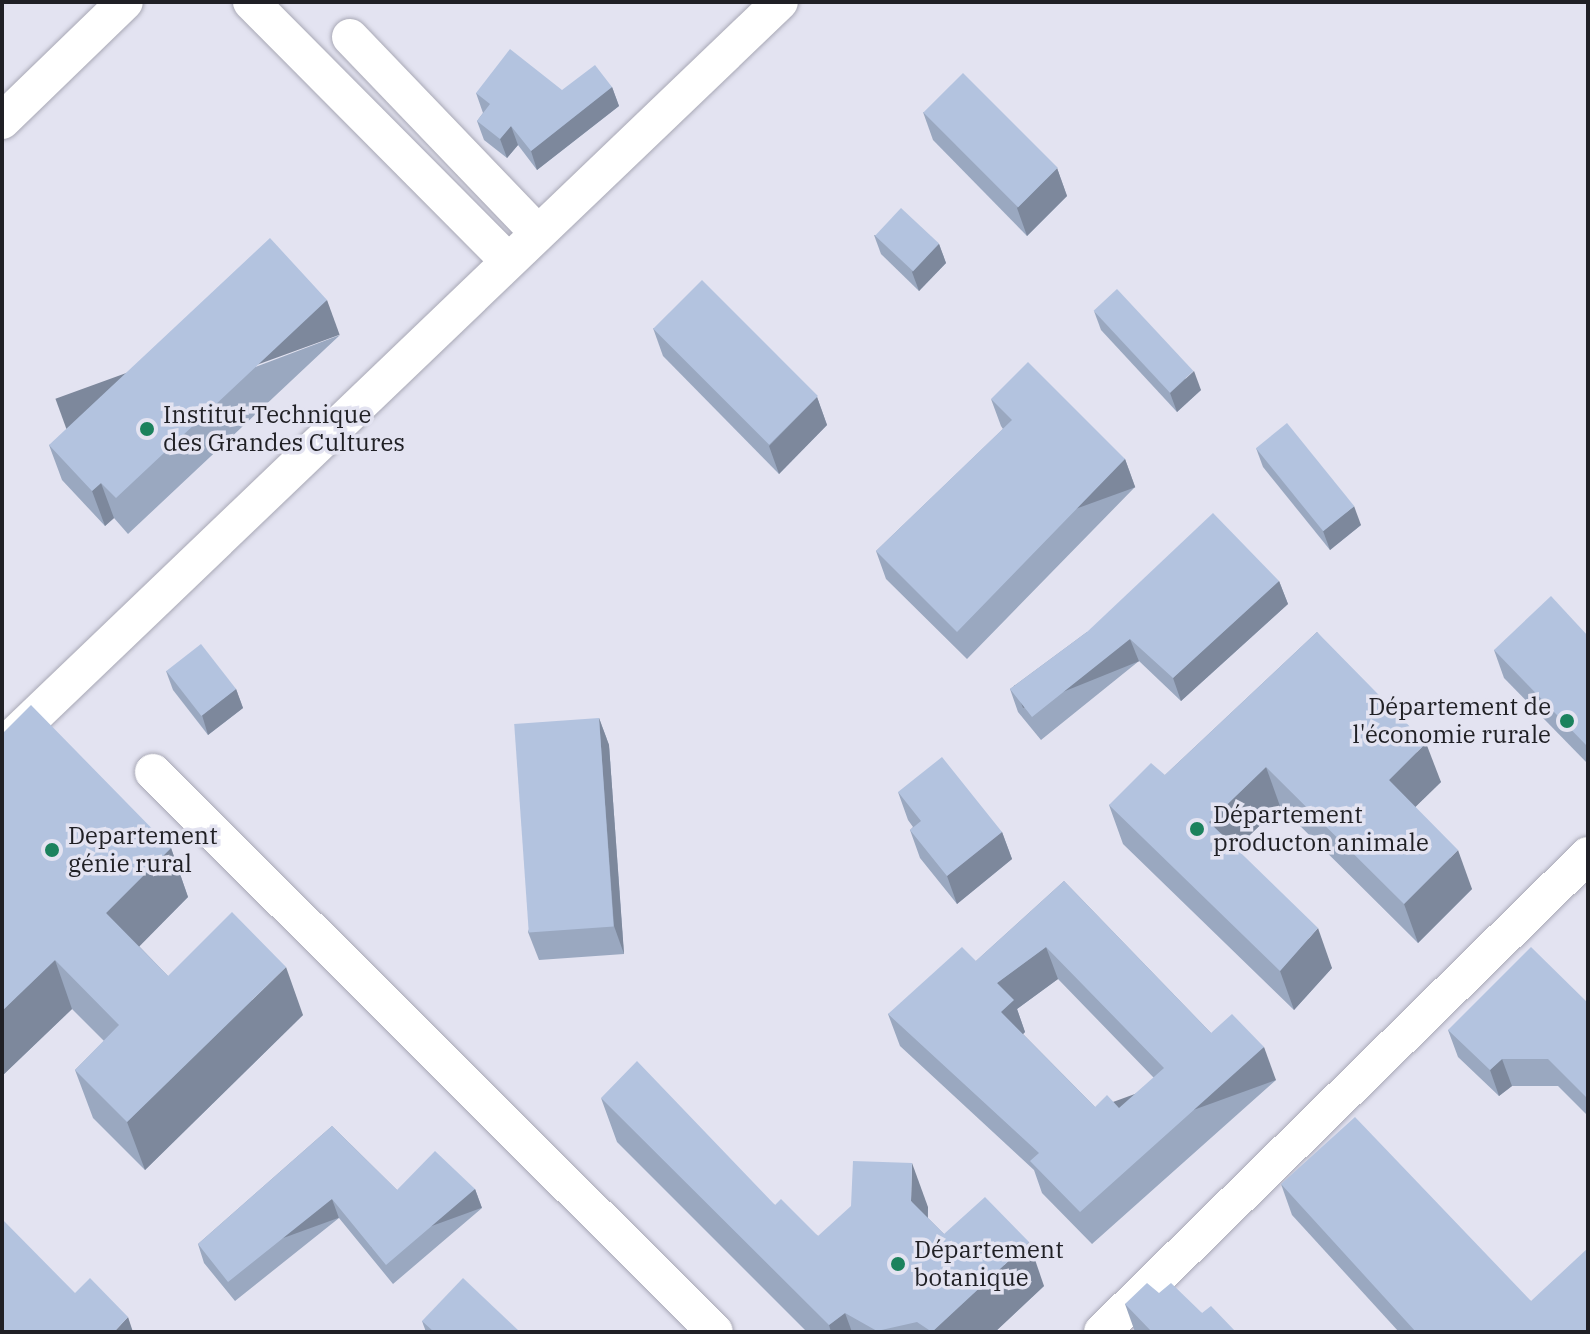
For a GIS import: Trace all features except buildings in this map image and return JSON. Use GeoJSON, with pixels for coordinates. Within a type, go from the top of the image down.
{"type":"FeatureCollection","features":[{"type":"Feature","properties":{"kind":"street"},"geometry":{"type":"LineString","coordinates":[[2,121],[125,2]]}},
{"type":"Feature","properties":{"kind":"street"},"geometry":{"type":"LineString","coordinates":[[251,2],[506,259]]}},
{"type":"Feature","properties":{"kind":"street"},"geometry":{"type":"LineString","coordinates":[[2,747],[506,259],[780,2]]}},
{"type":"Feature","properties":{"kind":"street"},"geometry":{"type":"LineString","coordinates":[[350,37],[536,231]]}},
{"type":"Feature","properties":{"kind":"street"},"geometry":{"type":"LineString","coordinates":[[153,772],[715,1332]]}},
{"type":"Feature","properties":{"kind":"street"},"geometry":{"type":"LineString","coordinates":[[1102,1332],[1588,855]]}},
{"type":"Feature","properties":{"kind":"place","name":"Institut Technique des Grandes Cultures"},"geometry":{"type":"Point","coordinates":[147,429]}},
{"type":"Feature","properties":{"kind":"place","name":"Département de l'économie rurale"},"geometry":{"type":"Point","coordinates":[1567,721]}},
{"type":"Feature","properties":{"kind":"place","name":"Département producton animale"},"geometry":{"type":"Point","coordinates":[1197,829]}},
{"type":"Feature","properties":{"kind":"place","name":"Departement génie rural"},"geometry":{"type":"Point","coordinates":[52,850]}},
{"type":"Feature","properties":{"kind":"place","name":"Département botanique"},"geometry":{"type":"Point","coordinates":[898,1264]}}]}
